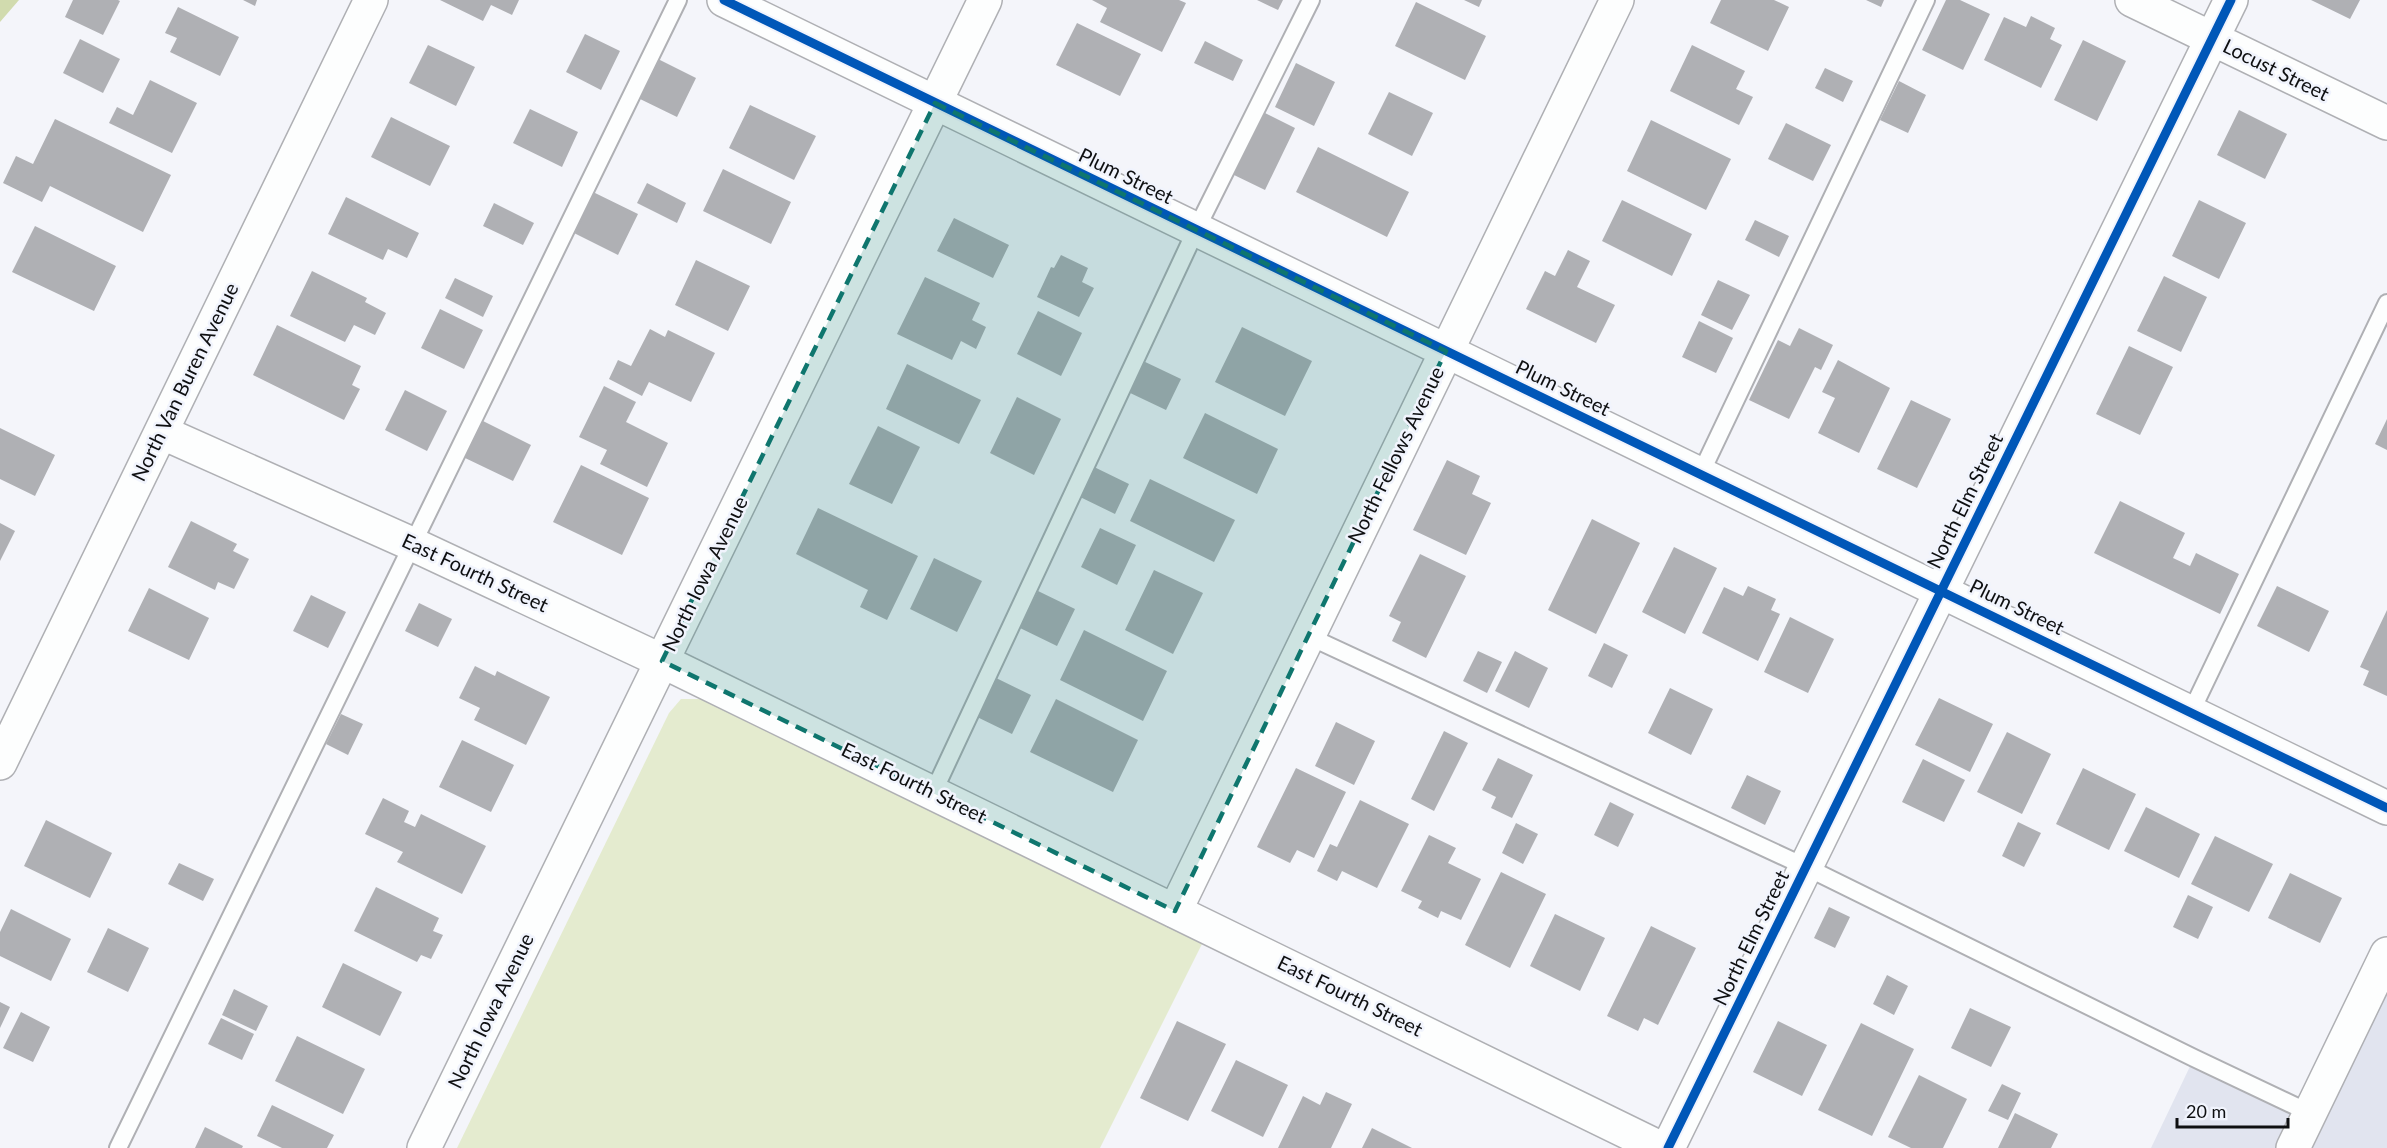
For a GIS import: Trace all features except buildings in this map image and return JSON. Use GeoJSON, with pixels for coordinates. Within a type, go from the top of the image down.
{"type":"FeatureCollection","features":[{"type":"Feature","properties":{"kind":"street","name":"North Van Buren Avenue"},"geometry":{"type":"LineString","coordinates":[[0,763],[371,0]]}},
{"type":"Feature","properties":{"kind":"street","name":"Plum Street"},"geometry":{"type":"LineString","coordinates":[[724,0],[2387,808]]}},
{"type":"Feature","properties":{"kind":"street","name":"North Iowa Avenue"},"geometry":{"type":"LineString","coordinates":[[424,1148],[985,0]]}},
{"type":"Feature","properties":{"kind":"street","name":"North Fellows Avenue"},"geometry":{"type":"LineString","coordinates":[[1175,911],[1617,0]]}},
{"type":"Feature","properties":{"kind":"street","name":"Locust Street"},"geometry":{"type":"LineString","coordinates":[[2132,0],[2387,123]]}},
{"type":"Feature","properties":{"kind":"street","name":"North Elm Street"},"geometry":{"type":"LineString","coordinates":[[1668,1148],[2230,0]]}},
{"type":"Feature","properties":{"kind":"street","name":"East Fourth Street"},"geometry":{"type":"LineString","coordinates":[[161,432],[412,544],[662,661],[1660,1148]]}},
{"type":"Feature","properties":{"kind":"street"},"geometry":{"type":"LineString","coordinates":[[2294,1148],[2387,954]]}},
{"type":"Feature","properties":{"kind":"lane"},"geometry":{"type":"LineString","coordinates":[[118,1148],[678,0]]}},
{"type":"Feature","properties":{"kind":"lane"},"geometry":{"type":"LineString","coordinates":[[933,793],[1196,230],[1311,0]]}},
{"type":"Feature","properties":{"kind":"lane"},"geometry":{"type":"LineString","coordinates":[[1700,475],[1926,0]]}},
{"type":"Feature","properties":{"kind":"lane"},"geometry":{"type":"LineString","coordinates":[[2191,712],[2387,303]]}},
{"type":"Feature","properties":{"kind":"lane"},"geometry":{"type":"LineString","coordinates":[[1308,636],[1806,867],[2310,1113]]}},
{"type":"Feature","properties":{"kind":"highlighted area"},"geometry":{"type":"Polygon","coordinates":[[[935,103],[1446,351],[1175,911],[662,661],[935,103]]]}},
{"type":"Feature","properties":{"kind":"shaded area"},"geometry":{"type":"Polygon","coordinates":[[[2387,954],[2387,1148],[2151,1148],[2194,1058],[2310,1113],[2387,954]]]}},
{"type":"Feature","properties":{"kind":"green space"},"geometry":{"type":"Polygon","coordinates":[[[0,0],[19,0],[0,22],[0,0]]]}},
{"type":"Feature","properties":{"kind":"green space"},"geometry":{"type":"Polygon","coordinates":[[[681,699],[704,699],[1203,942],[1100,1148],[457,1148],[669,713],[681,699]]]}},
{"type":"Feature","properties":{"kind":"cycle path"},"geometry":{"type":"LineString","coordinates":[[724,0],[2387,808]]}},
{"type":"Feature","properties":{"kind":"cycle path"},"geometry":{"type":"LineString","coordinates":[[1668,1148],[2231,0]]}}]}
